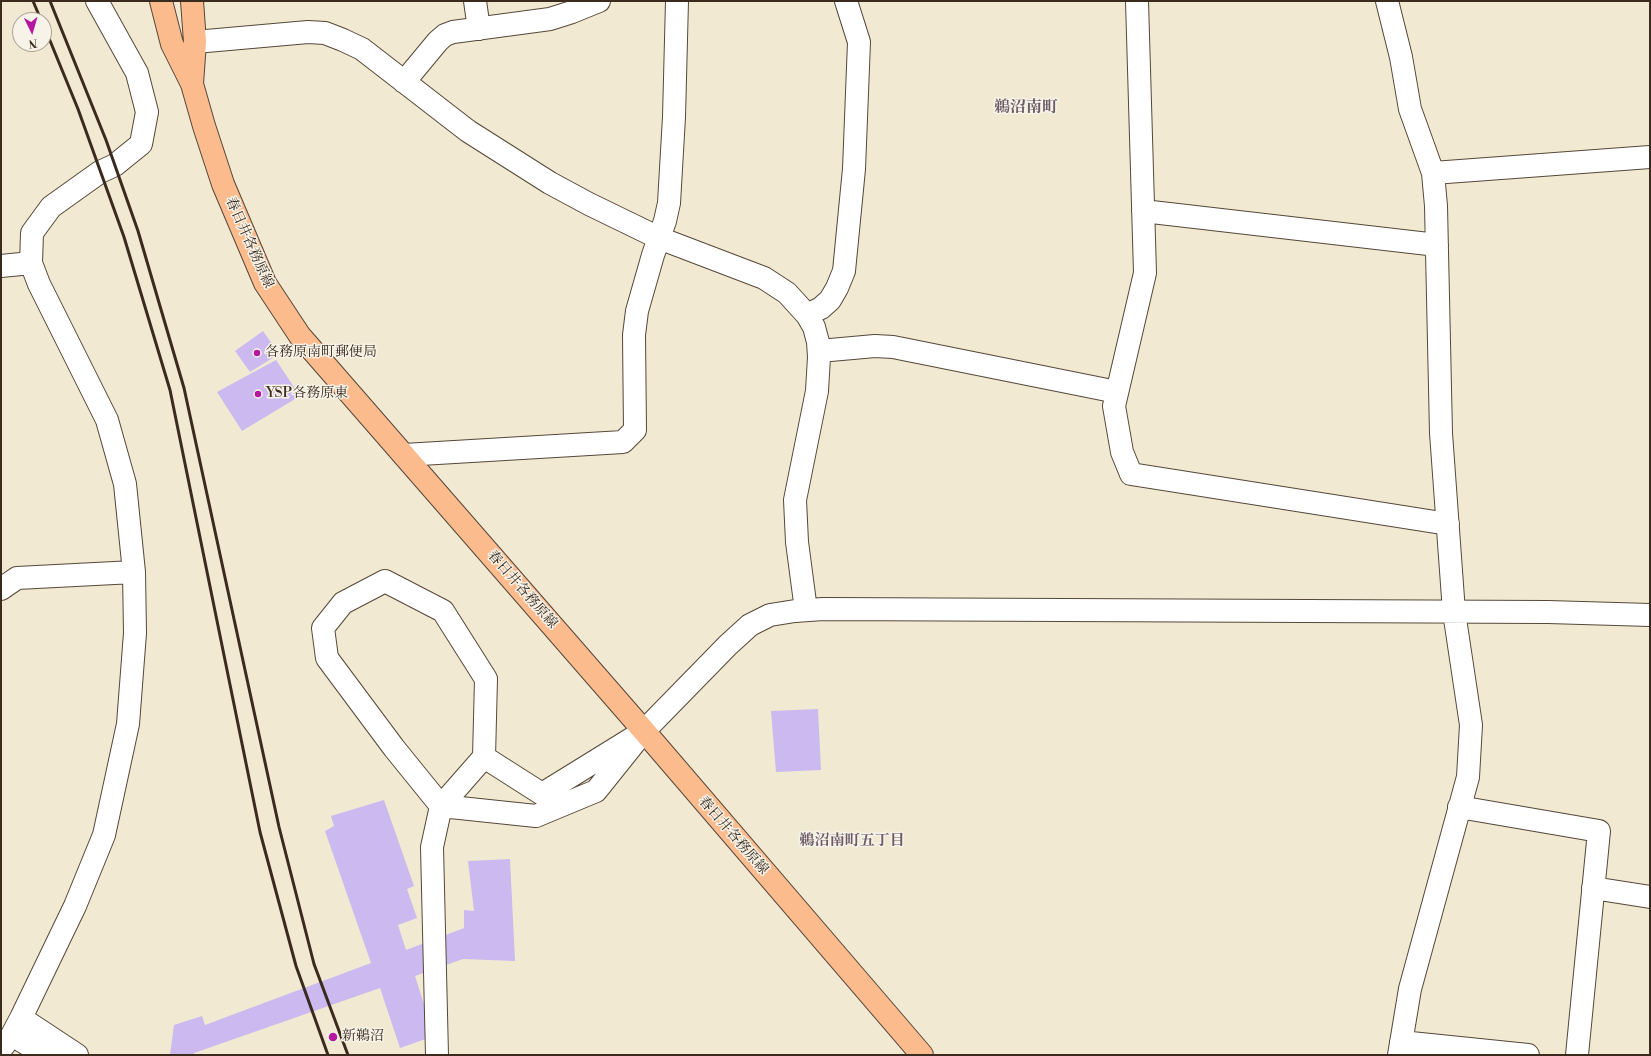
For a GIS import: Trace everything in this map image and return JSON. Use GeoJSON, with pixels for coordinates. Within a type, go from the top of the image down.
{"type":"FeatureCollection","features":[{"type":"Feature","properties":{"kind":"main road","name":"春日井各務原線"},"geometry":{"type":"LineString","coordinates":[[161,1],[172,44],[192,84],[223,184],[265,283],[300,336],[644,731],[922,1055]]}},
{"type":"Feature","properties":{"kind":"main road","name":"春日井各務原線"},"geometry":{"type":"LineString","coordinates":[[192,1],[195,42],[192,84]]}},
{"type":"Feature","properties":{"kind":"street"},"geometry":{"type":"LineString","coordinates":[[11,1034],[75,906],[104,835],[128,724],[135,633],[134,572],[125,484],[107,420],[31,263],[32,233],[51,207],[100,172],[115,165],[141,144],[147,112],[137,72],[97,1]]}},
{"type":"Feature","properties":{"kind":"street"},"geometry":{"type":"LineString","coordinates":[[475,1],[479,29]]}},
{"type":"Feature","properties":{"kind":"street"},"geometry":{"type":"LineString","coordinates":[[404,82],[438,41],[446,35],[454,32],[550,19],[599,1]]}},
{"type":"Feature","properties":{"kind":"street"},"geometry":{"type":"LineString","coordinates":[[404,455],[623,442],[635,430],[634,335],[637,311],[665,221],[669,203],[672,159],[677,1]]}},
{"type":"Feature","properties":{"kind":"street"},"geometry":{"type":"LineString","coordinates":[[807,315],[821,308],[830,300],[838,288],[844,271],[854,170],[859,42],[846,1]]}},
{"type":"Feature","properties":{"kind":"street"},"geometry":{"type":"LineString","coordinates":[[1137,1],[1145,273],[1114,406],[1122,452],[1131,474],[1448,524]]}},
{"type":"Feature","properties":{"kind":"street"},"geometry":{"type":"LineString","coordinates":[[1387,1],[1402,57],[1410,109],[1433,173],[1436,206],[1441,433],[1454,612],[1471,725],[1468,777],[1410,989],[1400,1048],[1528,1055]]}},
{"type":"Feature","properties":{"kind":"street"},"geometry":{"type":"LineString","coordinates":[[195,42],[308,32],[324,33],[343,40],[362,49],[468,131],[550,183],[588,204],[659,238],[764,278],[787,293],[807,315],[814,327],[819,351],[817,391],[795,500],[797,542],[806,610]]}},
{"type":"Feature","properties":{"kind":"street"},"geometry":{"type":"LineString","coordinates":[[1433,173],[1650,157]]}},
{"type":"Feature","properties":{"kind":"street"},"geometry":{"type":"LineString","coordinates":[[1143,211],[1437,245]]}},
{"type":"Feature","properties":{"kind":"street"},"geometry":{"type":"LineString","coordinates":[[1,266],[31,263]]}},
{"type":"Feature","properties":{"kind":"street"},"geometry":{"type":"LineString","coordinates":[[819,351],[875,346],[893,347],[1117,392]]}},
{"type":"Feature","properties":{"kind":"street"},"geometry":{"type":"LineString","coordinates":[[1,589],[17,578],[134,572]]}},
{"type":"Feature","properties":{"kind":"street"},"geometry":{"type":"LineString","coordinates":[[437,1055],[432,847],[441,806],[484,757],[486,679],[443,611],[385,581],[342,603],[323,628],[328,658],[394,748],[441,806],[536,816],[596,791],[644,731],[728,645],[750,625],[770,615],[795,611],[830,609],[1548,612],[1650,615]]}},
{"type":"Feature","properties":{"kind":"street"},"geometry":{"type":"LineString","coordinates":[[484,757],[542,794],[644,731]]}},
{"type":"Feature","properties":{"kind":"street"},"geometry":{"type":"LineString","coordinates":[[1459,807],[1599,831],[1577,1055]]}},
{"type":"Feature","properties":{"kind":"street"},"geometry":{"type":"LineString","coordinates":[[1593,888],[1650,897]]}},
{"type":"Feature","properties":{"kind":"street"},"geometry":{"type":"LineString","coordinates":[[11,1034],[45,1055]]}},
{"type":"Feature","properties":{"kind":"street"},"geometry":{"type":"LineString","coordinates":[[11,1034],[77,1055]]}},
{"type":"Feature","properties":{"kind":"building","name":"各務原南町郵便局"},"geometry":{"type":"Polygon","coordinates":[[[263,331],[279,354],[250,372],[235,351],[263,331]]]}},
{"type":"Feature","properties":{"kind":"building","name":"YSP各務原東"},"geometry":{"type":"Polygon","coordinates":[[[276,360],[300,396],[242,431],[217,392],[276,360]]]}},
{"type":"Feature","properties":{"kind":"building"},"geometry":{"type":"Polygon","coordinates":[[[818,709],[821,770],[776,772],[771,711],[818,709]]]}},
{"type":"Feature","properties":{"kind":"building"},"geometry":{"type":"Polygon","coordinates":[[[384,800],[414,886],[407,889],[417,918],[398,925],[406,950],[464,928],[464,910],[474,911],[468,861],[510,859],[515,961],[463,959],[415,976],[434,1036],[400,1048],[380,988],[194,1053],[194,1055],[170,1055],[174,1025],[202,1016],[205,1025],[371,963],[325,831],[334,826],[331,816],[384,800]]]}},
{"type":"Feature","properties":{"kind":"railway"},"geometry":{"type":"LineString","coordinates":[[33,1],[38,12]]}},
{"type":"Feature","properties":{"kind":"railway"},"geometry":{"type":"LineString","coordinates":[[50,1],[106,140],[138,231],[184,388],[279,827],[314,964],[348,1055]]}},
{"type":"Feature","properties":{"kind":"railway"},"geometry":{"type":"LineString","coordinates":[[52,46],[78,109],[124,237],[170,390],[260,832],[296,966],[328,1055]]}},
{"type":"Feature","properties":{"kind":"place","name":"各務原南町郵便局"},"geometry":{"type":"Point","coordinates":[257,353]}},
{"type":"Feature","properties":{"kind":"place","name":"YSP各務原東"},"geometry":{"type":"Point","coordinates":[258,394]}},
{"type":"Feature","properties":{"kind":"place","name":"新鵜沼"},"geometry":{"type":"Point","coordinates":[333,1037]}},
{"type":"Feature","properties":{"kind":"district","name":"鵜沼南町"},"geometry":{"type":"Point","coordinates":[1026,108]}},
{"type":"Feature","properties":{"kind":"district","name":"鵜沼南町五丁目"},"geometry":{"type":"Point","coordinates":[852,841]}}]}
